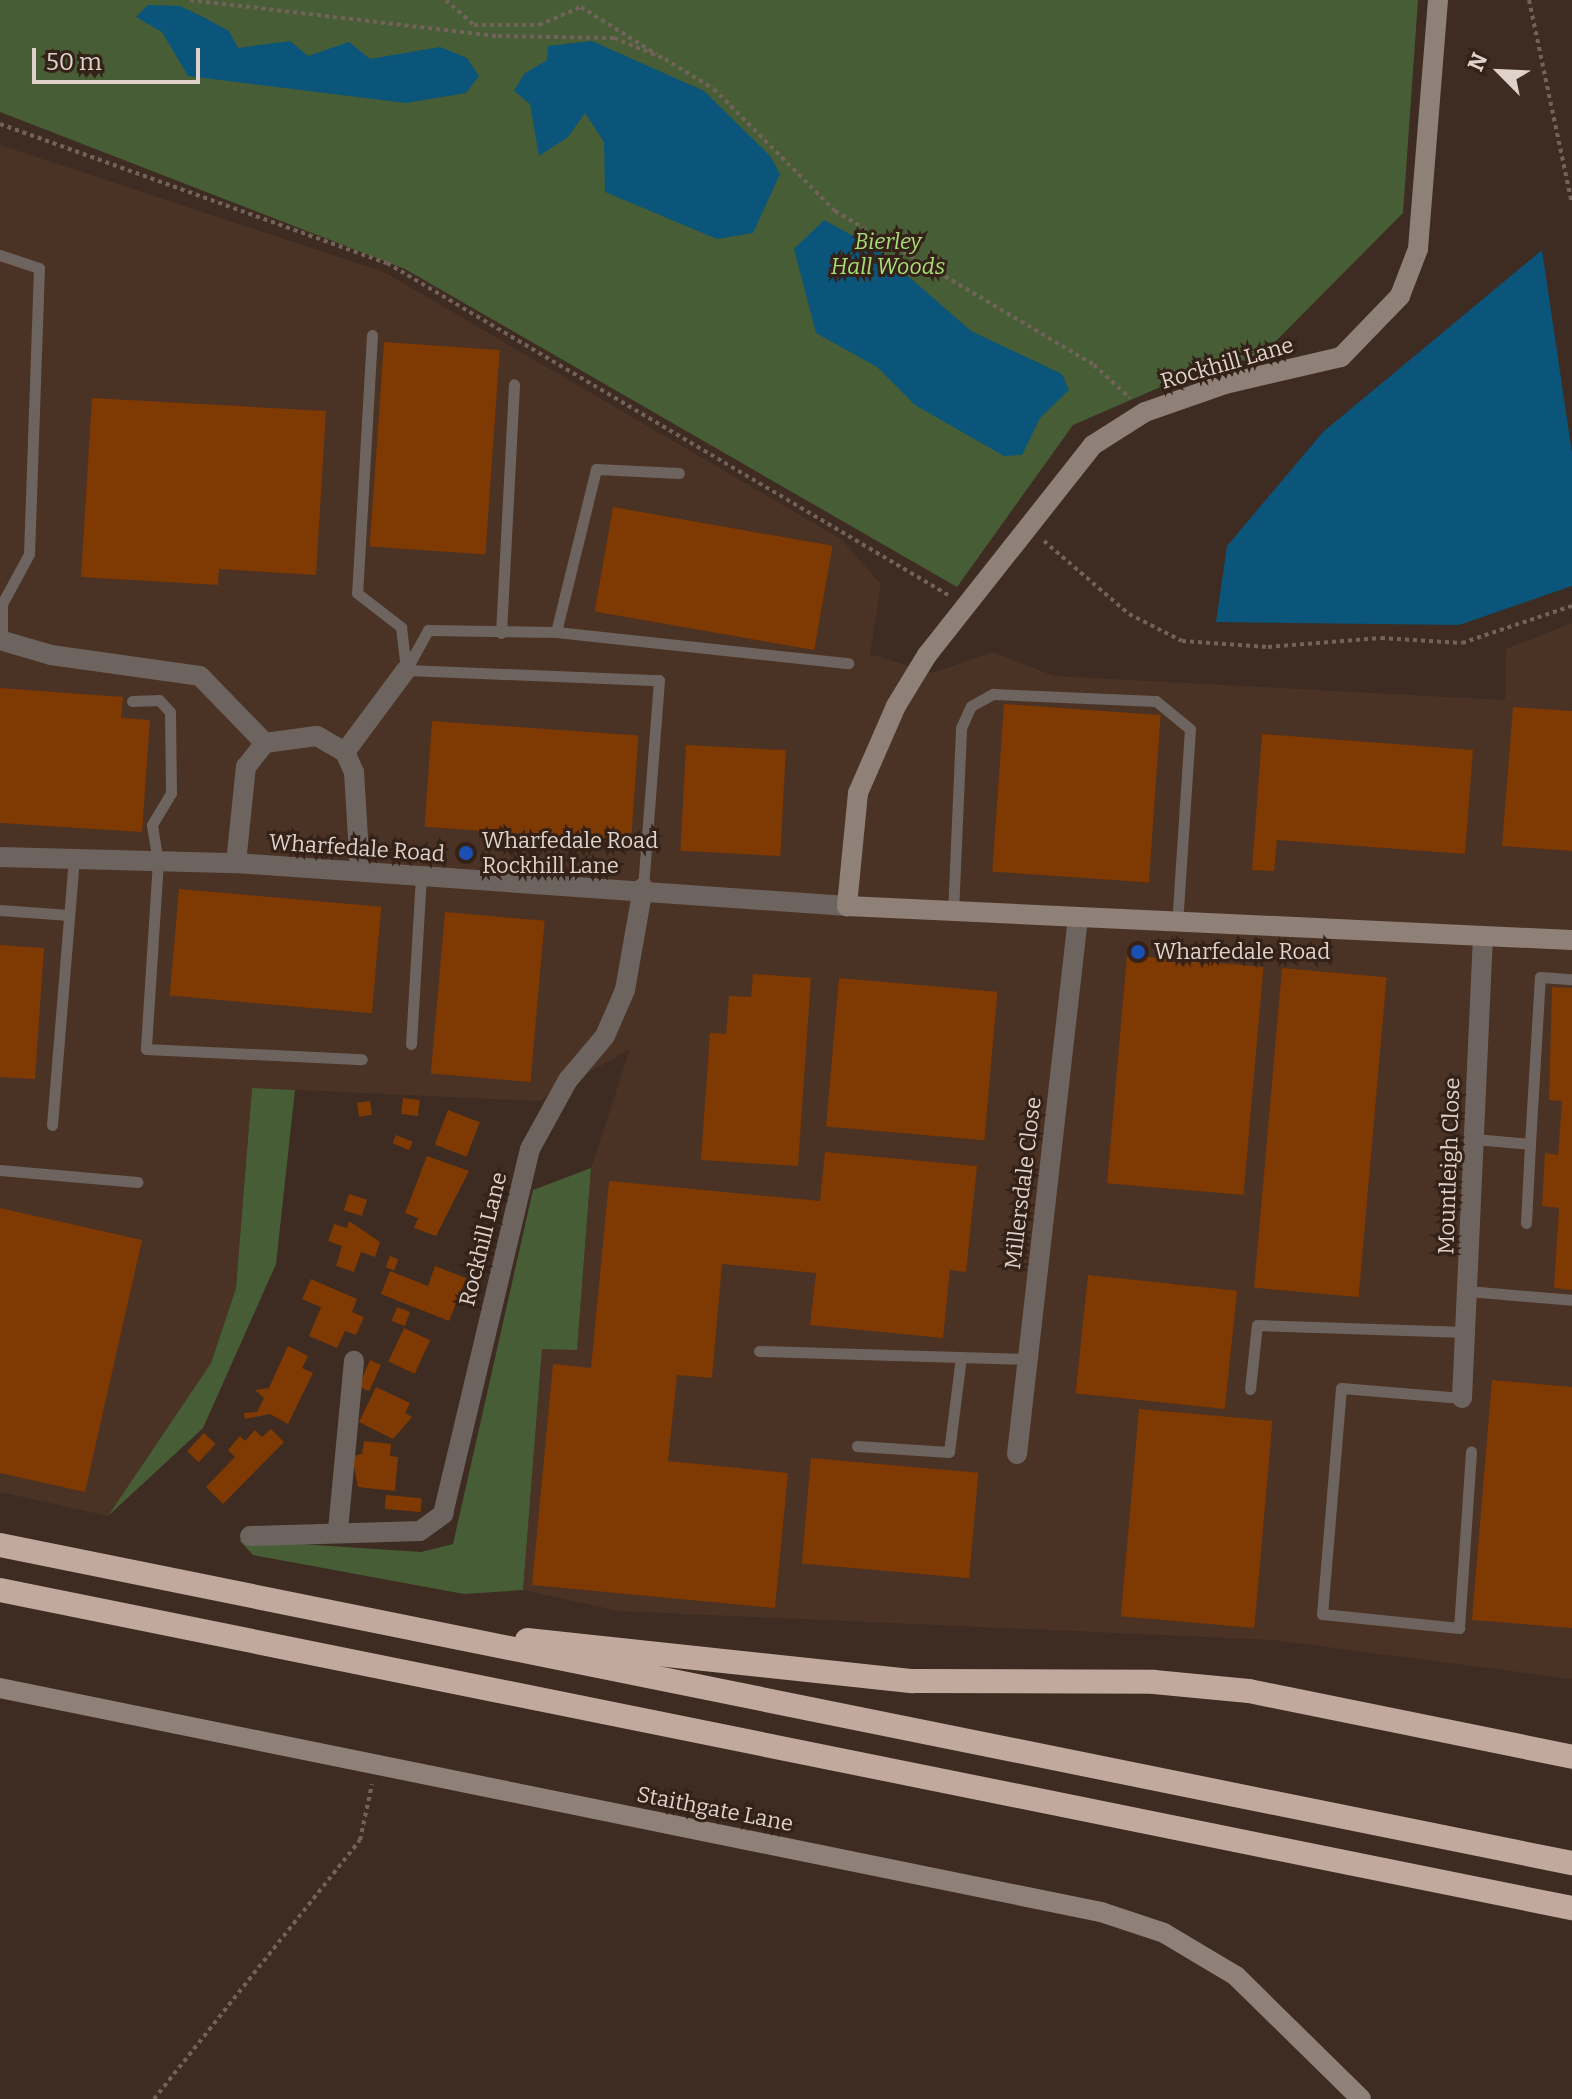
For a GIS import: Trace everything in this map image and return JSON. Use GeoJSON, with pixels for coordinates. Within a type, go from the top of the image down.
{"type":"FeatureCollection","features":[{"type":"Feature","properties":{"kind":"highway"},"geometry":{"type":"LineString","coordinates":[[0,1545],[1572,1863]]}},
{"type":"Feature","properties":{"kind":"highway"},"geometry":{"type":"LineString","coordinates":[[0,1590],[1572,1908]]}},
{"type":"Feature","properties":{"kind":"highway"},"geometry":{"type":"LineString","coordinates":[[457,1637],[591,1642],[913,1681],[1154,1682],[1249,1691],[1572,1757]]}},
{"type":"Feature","properties":{"kind":"street","name":"Rockhill Lane"},"geometry":{"type":"LineString","coordinates":[[847,906],[858,793],[896,706],[966,606],[1093,445],[1145,412],[1225,384],[1341,357],[1400,296],[1418,249],[1438,0]]}},
{"type":"Feature","properties":{"kind":"street"},"geometry":{"type":"LineString","coordinates":[[1,641],[51,655],[200,676],[265,743]]}},
{"type":"Feature","properties":{"kind":"street"},"geometry":{"type":"LineString","coordinates":[[345,752],[406,670]]}},
{"type":"Feature","properties":{"kind":"street"},"geometry":{"type":"LineString","coordinates":[[236,863],[239,794],[246,767],[265,743],[317,736],[345,752],[361,810],[360,871]]}},
{"type":"Feature","properties":{"kind":"street","name":"Wharfedale Road"},"geometry":{"type":"LineString","coordinates":[[0,857],[236,863],[421,877],[643,888],[953,913],[1572,940]]}},
{"type":"Feature","properties":{"kind":"street","name":"Rockhill Lane"},"geometry":{"type":"LineString","coordinates":[[250,1536],[338,1530],[420,1531],[443,1514],[530,1149],[568,1080],[605,1036],[625,990],[643,888]]}},
{"type":"Feature","properties":{"kind":"street","name":"Millersdale Close"},"geometry":{"type":"LineString","coordinates":[[1017,1454],[1078,918]]}},
{"type":"Feature","properties":{"kind":"street","name":"Mountleigh Close"},"geometry":{"type":"LineString","coordinates":[[1462,1398],[1483,937]]}},
{"type":"Feature","properties":{"kind":"street"},"geometry":{"type":"LineString","coordinates":[[338,1530],[354,1361]]}},
{"type":"Feature","properties":{"kind":"street","name":"Staithgate Lane"},"geometry":{"type":"LineString","coordinates":[[0,1688],[1136,1923],[1236,1976],[1361,2099]]}},
{"type":"Feature","properties":{"kind":"lane"},"geometry":{"type":"LineString","coordinates":[[0,255],[39,268],[29,554],[2,604],[1,641]]}},
{"type":"Feature","properties":{"kind":"lane"},"geometry":{"type":"LineString","coordinates":[[372,335],[357,593],[401,627],[406,670]]}},
{"type":"Feature","properties":{"kind":"lane"},"geometry":{"type":"LineString","coordinates":[[501,633],[514,384]]}},
{"type":"Feature","properties":{"kind":"lane"},"geometry":{"type":"LineString","coordinates":[[556,632],[596,469],[679,473]]}},
{"type":"Feature","properties":{"kind":"lane"},"geometry":{"type":"LineString","coordinates":[[406,670],[428,630],[556,632],[848,663]]}},
{"type":"Feature","properties":{"kind":"lane"},"geometry":{"type":"LineString","coordinates":[[406,670],[659,680],[643,888]]}},
{"type":"Feature","properties":{"kind":"lane"},"geometry":{"type":"LineString","coordinates":[[953,913],[961,728],[971,706],[993,694],[1156,701],[1190,729],[1177,923]]}},
{"type":"Feature","properties":{"kind":"lane"},"geometry":{"type":"LineString","coordinates":[[132,701],[159,700],[170,712],[171,793],[152,825],[158,861],[146,1049],[362,1059]]}},
{"type":"Feature","properties":{"kind":"lane"},"geometry":{"type":"LineString","coordinates":[[52,1125],[74,859]]}},
{"type":"Feature","properties":{"kind":"lane"},"geometry":{"type":"LineString","coordinates":[[411,1044],[421,877]]}},
{"type":"Feature","properties":{"kind":"lane"},"geometry":{"type":"LineString","coordinates":[[0,910],[69,915]]}},
{"type":"Feature","properties":{"kind":"lane"},"geometry":{"type":"LineString","coordinates":[[1526,1223],[1540,977],[1572,979]]}},
{"type":"Feature","properties":{"kind":"lane"},"geometry":{"type":"LineString","coordinates":[[1474,1139],[1530,1144]]}},
{"type":"Feature","properties":{"kind":"lane"},"geometry":{"type":"LineString","coordinates":[[0,1170],[137,1182]]}},
{"type":"Feature","properties":{"kind":"lane"},"geometry":{"type":"LineString","coordinates":[[1468,1291],[1572,1300]]}},
{"type":"Feature","properties":{"kind":"lane"},"geometry":{"type":"LineString","coordinates":[[1250,1389],[1257,1325],[1466,1332]]}},
{"type":"Feature","properties":{"kind":"lane"},"geometry":{"type":"LineString","coordinates":[[759,1351],[1027,1359]]}},
{"type":"Feature","properties":{"kind":"lane"},"geometry":{"type":"LineString","coordinates":[[857,1446],[949,1452],[961,1357]]}},
{"type":"Feature","properties":{"kind":"lane"},"geometry":{"type":"LineString","coordinates":[[1462,1398],[1341,1388],[1322,1614],[1459,1628],[1471,1451]]}},
{"type":"Feature","properties":{"kind":"path"},"geometry":{"type":"LineString","coordinates":[[190,0],[498,36],[614,38],[665,59]]}},
{"type":"Feature","properties":{"kind":"path"},"geometry":{"type":"LineString","coordinates":[[446,0],[474,25],[539,25],[581,7],[714,89],[835,211],[1094,365],[1145,412]]}},
{"type":"Feature","properties":{"kind":"path"},"geometry":{"type":"LineString","coordinates":[[1529,0],[1572,204]]}},
{"type":"Feature","properties":{"kind":"path"},"geometry":{"type":"LineString","coordinates":[[0,124],[387,263],[966,606]]}},
{"type":"Feature","properties":{"kind":"path"},"geometry":{"type":"LineString","coordinates":[[1028,526],[1129,614],[1182,641],[1268,647],[1381,638],[1462,643],[1572,606]]}},
{"type":"Feature","properties":{"kind":"path"},"geometry":{"type":"LineString","coordinates":[[154,2099],[360,1840],[375,1766]]}},
{"type":"Feature","properties":{"kind":"shaded area"},"geometry":{"type":"Polygon","coordinates":[[[0,145],[384,272],[841,539],[881,584],[870,654],[932,673],[993,652],[1054,676],[1505,700],[1506,649],[1572,623],[1572,1679],[1273,1640],[619,1611],[523,1590],[542,1349],[577,1349],[591,1168],[630,1049],[539,1101],[252,1088],[236,1288],[211,1363],[108,1516],[0,1492],[0,145]]]}},
{"type":"Feature","properties":{"kind":"green space","name":"Bierley Hall Woods"},"geometry":{"type":"Polygon","coordinates":[[[0,0],[1418,0],[1403,213],[1253,364],[1209,366],[1073,425],[957,587],[405,269],[0,112],[0,0]]]}},
{"type":"Feature","properties":{"kind":"green space"},"geometry":{"type":"Polygon","coordinates":[[[252,1088],[295,1090],[276,1264],[203,1428],[108,1516],[211,1363],[236,1288],[252,1088]]]}},
{"type":"Feature","properties":{"kind":"green space"},"geometry":{"type":"Polygon","coordinates":[[[591,1168],[577,1350],[542,1349],[523,1590],[464,1594],[253,1555],[239,1540],[421,1552],[453,1544],[533,1190],[591,1168]]]}},
{"type":"Feature","properties":{"kind":"water"},"geometry":{"type":"Polygon","coordinates":[[[148,5],[180,6],[229,31],[238,48],[290,41],[308,56],[349,42],[370,59],[440,47],[467,58],[479,76],[466,93],[406,103],[188,76],[162,32],[136,17],[148,5]]]}},
{"type":"Feature","properties":{"kind":"water"},"geometry":{"type":"Polygon","coordinates":[[[592,41],[704,91],[770,156],[780,174],[753,233],[717,239],[605,192],[604,142],[585,113],[568,137],[539,156],[530,104],[514,91],[524,74],[547,60],[548,46],[592,41]]]}},
{"type":"Feature","properties":{"kind":"water"},"geometry":{"type":"Polygon","coordinates":[[[824,220],[877,249],[971,331],[1062,374],[1069,390],[1040,418],[1022,455],[1004,456],[915,405],[877,367],[816,333],[794,249],[824,220]]]}},
{"type":"Feature","properties":{"kind":"water"},"geometry":{"type":"Polygon","coordinates":[[[1542,250],[1572,453],[1572,586],[1459,625],[1216,622],[1227,546],[1323,432],[1542,250]]]}},
{"type":"Feature","properties":{"kind":"building"},"geometry":{"type":"Polygon","coordinates":[[[384,342],[500,350],[485,555],[370,547],[384,342]]]}},
{"type":"Feature","properties":{"kind":"building"},"geometry":{"type":"Polygon","coordinates":[[[92,398],[326,411],[316,575],[219,569],[218,585],[81,577],[92,398]]]}},
{"type":"Feature","properties":{"kind":"building"},"geometry":{"type":"Polygon","coordinates":[[[613,507],[833,546],[814,650],[595,611],[613,507]]]}},
{"type":"Feature","properties":{"kind":"building"},"geometry":{"type":"Polygon","coordinates":[[[0,688],[123,697],[121,718],[150,720],[142,832],[0,823],[0,688]]]}},
{"type":"Feature","properties":{"kind":"building"},"geometry":{"type":"Polygon","coordinates":[[[1004,704],[1161,715],[1149,883],[992,872],[1004,704]]]}},
{"type":"Feature","properties":{"kind":"building"},"geometry":{"type":"Polygon","coordinates":[[[1513,707],[1572,711],[1572,851],[1502,846],[1513,707]]]}},
{"type":"Feature","properties":{"kind":"building"},"geometry":{"type":"Polygon","coordinates":[[[432,721],[638,735],[631,841],[425,827],[432,721]]]}},
{"type":"Feature","properties":{"kind":"building"},"geometry":{"type":"Polygon","coordinates":[[[1262,734],[1473,750],[1465,854],[1277,840],[1274,871],[1252,870],[1262,734]]]}},
{"type":"Feature","properties":{"kind":"building"},"geometry":{"type":"Polygon","coordinates":[[[686,745],[786,750],[780,856],[680,851],[686,745]]]}},
{"type":"Feature","properties":{"kind":"building"},"geometry":{"type":"Polygon","coordinates":[[[179,889],[381,907],[372,1013],[170,996],[179,889]]]}},
{"type":"Feature","properties":{"kind":"building"},"geometry":{"type":"Polygon","coordinates":[[[445,912],[545,921],[531,1082],[431,1073],[445,912]]]}},
{"type":"Feature","properties":{"kind":"building"},"geometry":{"type":"Polygon","coordinates":[[[0,945],[44,948],[35,1079],[0,1077],[0,945]]]}},
{"type":"Feature","properties":{"kind":"building"},"geometry":{"type":"Polygon","coordinates":[[[1127,955],[1263,967],[1244,1195],[1107,1183],[1127,955]]]}},
{"type":"Feature","properties":{"kind":"building"},"geometry":{"type":"Polygon","coordinates":[[[1282,968],[1387,977],[1359,1297],[1254,1288],[1282,968]]]}},
{"type":"Feature","properties":{"kind":"building"},"geometry":{"type":"Polygon","coordinates":[[[753,974],[811,978],[798,1166],[701,1160],[710,1033],[726,1034],[729,996],[751,997],[753,974]]]}},
{"type":"Feature","properties":{"kind":"building"},"geometry":{"type":"Polygon","coordinates":[[[839,978],[997,992],[984,1140],[826,1126],[839,978]]]}},
{"type":"Feature","properties":{"kind":"building"},"geometry":{"type":"Polygon","coordinates":[[[1552,987],[1572,988],[1572,1290],[1554,1288],[1559,1208],[1542,1206],[1545,1153],[1558,1155],[1562,1101],[1549,1100],[1552,987]]]}},
{"type":"Feature","properties":{"kind":"building"},"geometry":{"type":"Polygon","coordinates":[[[403,1098],[420,1100],[418,1116],[401,1114],[403,1098]]]}},
{"type":"Feature","properties":{"kind":"building"},"geometry":{"type":"Polygon","coordinates":[[[370,1101],[372,1115],[359,1117],[357,1103],[370,1101]]]}},
{"type":"Feature","properties":{"kind":"building"},"geometry":{"type":"Polygon","coordinates":[[[448,1110],[480,1122],[466,1157],[435,1145],[448,1110]]]}},
{"type":"Feature","properties":{"kind":"building"},"geometry":{"type":"Polygon","coordinates":[[[396,1135],[413,1142],[409,1150],[393,1143],[396,1135]]]}},
{"type":"Feature","properties":{"kind":"building"},"geometry":{"type":"Polygon","coordinates":[[[825,1152],[977,1166],[966,1272],[950,1270],[943,1338],[810,1325],[816,1273],[722,1264],[712,1378],[677,1375],[668,1461],[788,1473],[775,1608],[532,1585],[553,1364],[591,1368],[609,1181],[820,1201],[825,1152]]]}},
{"type":"Feature","properties":{"kind":"building"},"geometry":{"type":"Polygon","coordinates":[[[427,1156],[469,1171],[436,1236],[414,1228],[418,1218],[405,1213],[427,1156]]]}},
{"type":"Feature","properties":{"kind":"building"},"geometry":{"type":"Polygon","coordinates":[[[349,1194],[367,1200],[362,1216],[344,1210],[349,1194]]]}},
{"type":"Feature","properties":{"kind":"building"},"geometry":{"type":"Polygon","coordinates":[[[0,1208],[142,1240],[85,1492],[0,1473],[0,1208]]]}},
{"type":"Feature","properties":{"kind":"building"},"geometry":{"type":"Polygon","coordinates":[[[349,1221],[380,1242],[375,1257],[361,1252],[354,1272],[336,1266],[342,1246],[328,1241],[334,1224],[347,1228],[349,1221]]]}},
{"type":"Feature","properties":{"kind":"building"},"geometry":{"type":"Polygon","coordinates":[[[390,1256],[398,1259],[394,1270],[386,1267],[390,1256]]]}},
{"type":"Feature","properties":{"kind":"building"},"geometry":{"type":"Polygon","coordinates":[[[435,1266],[466,1278],[449,1321],[381,1294],[390,1271],[428,1286],[435,1266]]]}},
{"type":"Feature","properties":{"kind":"building"},"geometry":{"type":"Polygon","coordinates":[[[1088,1275],[1237,1291],[1225,1409],[1076,1393],[1088,1275]]]}},
{"type":"Feature","properties":{"kind":"building"},"geometry":{"type":"Polygon","coordinates":[[[311,1279],[357,1299],[352,1312],[364,1317],[356,1335],[345,1331],[337,1348],[309,1336],[321,1307],[302,1299],[311,1279]]]}},
{"type":"Feature","properties":{"kind":"building"},"geometry":{"type":"Polygon","coordinates":[[[397,1307],[410,1312],[405,1326],[392,1321],[397,1307]]]}},
{"type":"Feature","properties":{"kind":"building"},"geometry":{"type":"Polygon","coordinates":[[[404,1328],[430,1340],[415,1374],[388,1362],[404,1328]]]}},
{"type":"Feature","properties":{"kind":"building"},"geometry":{"type":"Polygon","coordinates":[[[288,1346],[308,1356],[302,1368],[313,1373],[288,1424],[270,1414],[245,1419],[244,1413],[257,1412],[264,1398],[255,1390],[269,1388],[288,1346]]]}},
{"type":"Feature","properties":{"kind":"building"},"geometry":{"type":"Polygon","coordinates":[[[370,1360],[381,1365],[369,1391],[358,1386],[370,1360]]]}},
{"type":"Feature","properties":{"kind":"building"},"geometry":{"type":"Polygon","coordinates":[[[1492,1380],[1572,1387],[1572,1628],[1472,1620],[1492,1380]]]}},
{"type":"Feature","properties":{"kind":"building"},"geometry":{"type":"Polygon","coordinates":[[[376,1387],[410,1403],[405,1413],[412,1417],[393,1439],[359,1422],[376,1387]]]}},
{"type":"Feature","properties":{"kind":"building"},"geometry":{"type":"Polygon","coordinates":[[[1139,1409],[1272,1421],[1254,1628],[1121,1616],[1139,1409]]]}},
{"type":"Feature","properties":{"kind":"building"},"geometry":{"type":"Polygon","coordinates":[[[271,1429],[284,1442],[223,1504],[206,1487],[235,1457],[228,1450],[240,1436],[245,1441],[255,1430],[262,1437],[271,1429]]]}},
{"type":"Feature","properties":{"kind":"building"},"geometry":{"type":"Polygon","coordinates":[[[204,1433],[216,1444],[199,1462],[187,1451],[204,1433]]]}},
{"type":"Feature","properties":{"kind":"building"},"geometry":{"type":"Polygon","coordinates":[[[364,1441],[391,1444],[390,1456],[398,1457],[395,1491],[358,1487],[352,1456],[362,1454],[364,1441]]]}},
{"type":"Feature","properties":{"kind":"building"},"geometry":{"type":"Polygon","coordinates":[[[811,1458],[978,1473],[969,1578],[802,1564],[811,1458]]]}},
{"type":"Feature","properties":{"kind":"building"},"geometry":{"type":"Polygon","coordinates":[[[386,1495],[422,1498],[421,1512],[385,1509],[386,1495]]]}},
{"type":"Feature","properties":{"kind":"place","name":"Wharfedale Road Rockhill Lane"},"geometry":{"type":"Point","coordinates":[466,853]}},
{"type":"Feature","properties":{"kind":"place","name":"Wharfedale Road"},"geometry":{"type":"Point","coordinates":[1138,952]}}]}
